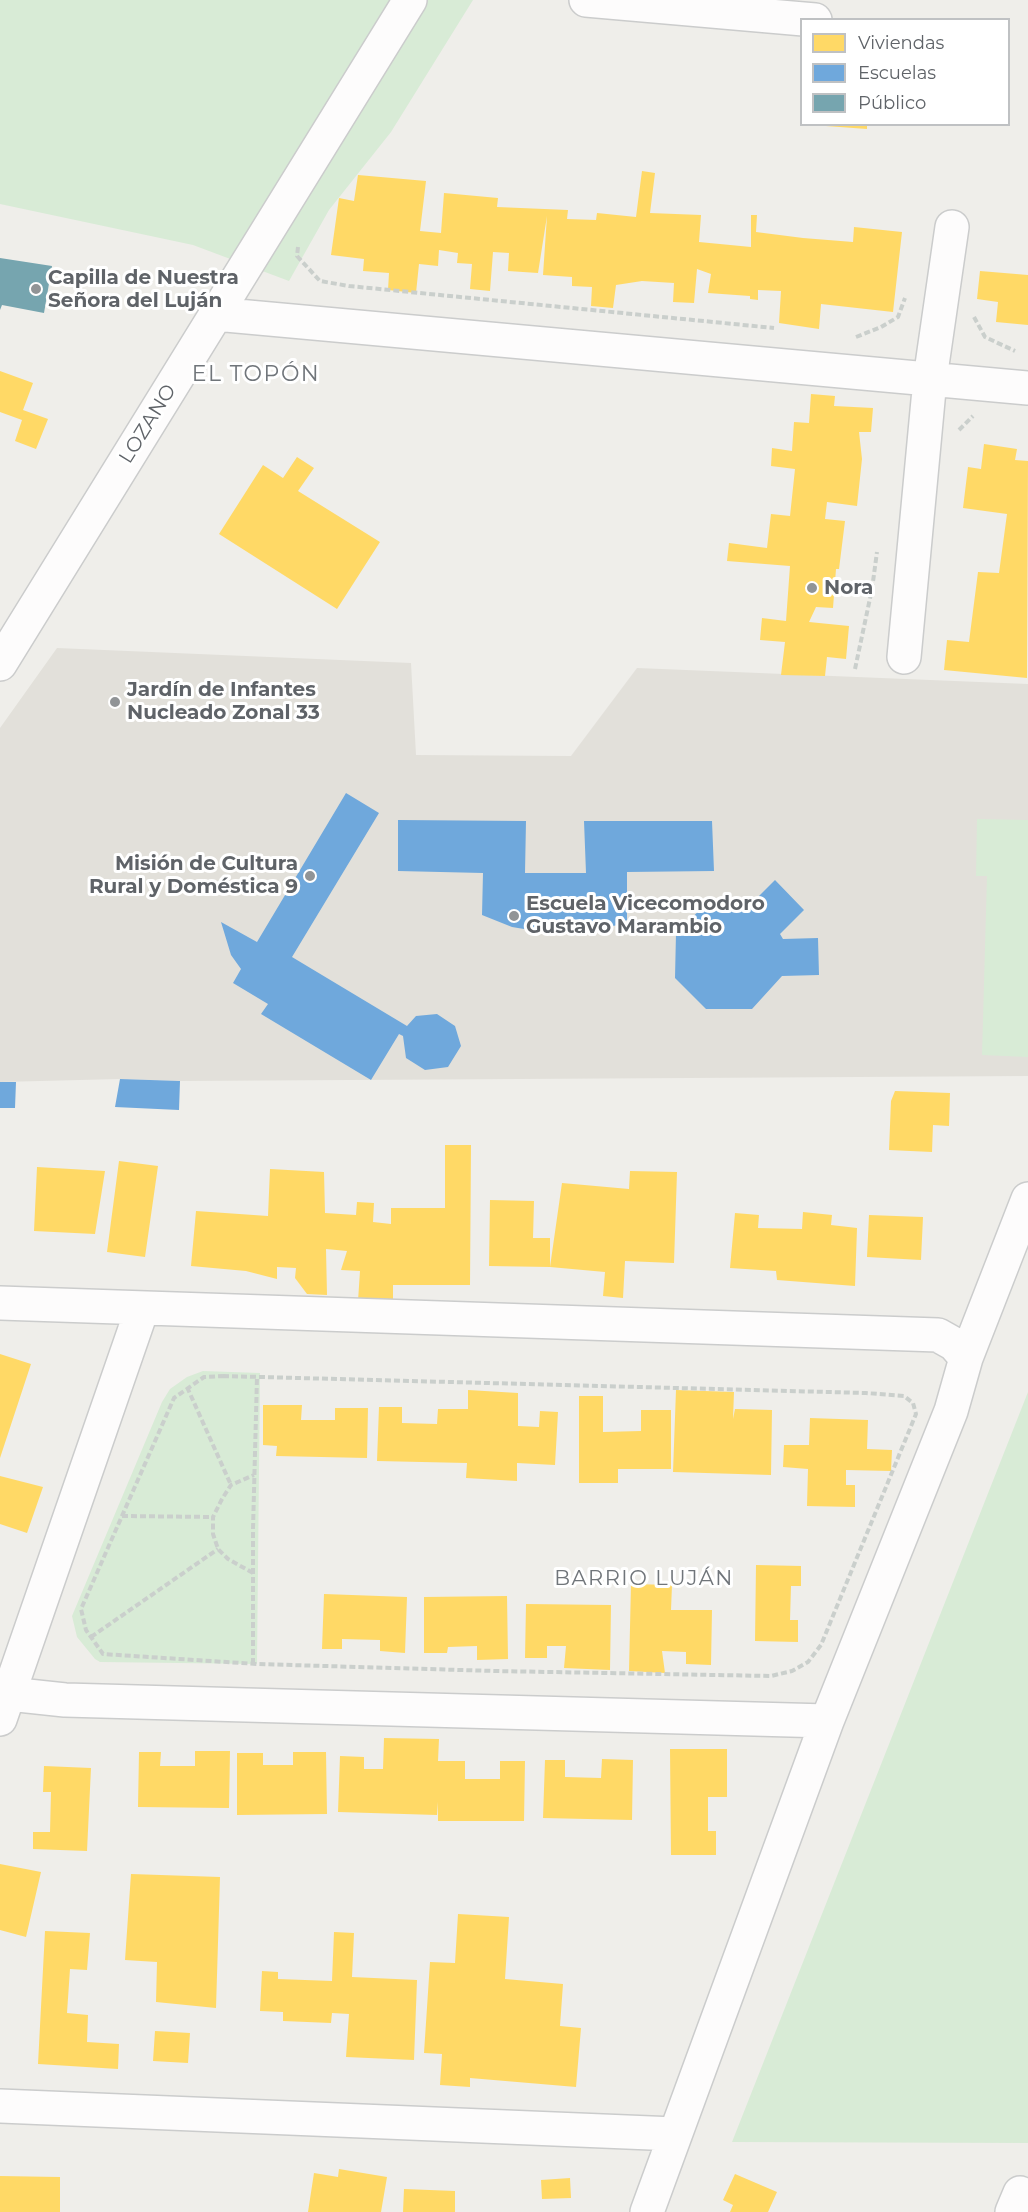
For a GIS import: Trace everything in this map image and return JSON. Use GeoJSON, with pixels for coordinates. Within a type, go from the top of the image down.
{"type":"FeatureCollection","features":[{"type":"Feature","properties":{"kind":"street","name":"LOZANO"},"geometry":{"type":"LineString","coordinates":[[0,664],[410,0]]}},
{"type":"Feature","properties":{"kind":"street"},"geometry":{"type":"LineString","coordinates":[[586,0],[800,19]]}},
{"type":"Feature","properties":{"kind":"street"},"geometry":{"type":"LineString","coordinates":[[904,657],[930,379],[952,227]]}},
{"type":"Feature","properties":{"kind":"street"},"geometry":{"type":"LineString","coordinates":[[215,314],[1028,388]]}},
{"type":"Feature","properties":{"kind":"street"},"geometry":{"type":"LineString","coordinates":[[647,2212],[828,1721],[951,1410],[966,1358],[1028,1199]]}},
{"type":"Feature","properties":{"kind":"street"},"geometry":{"type":"LineString","coordinates":[[0,1303],[938,1335],[954,1344],[966,1358]]}},
{"type":"Feature","properties":{"kind":"street"},"geometry":{"type":"LineString","coordinates":[[142,1309],[4,1706],[65,1700],[828,1721]]}},
{"type":"Feature","properties":{"kind":"street"},"geometry":{"type":"LineString","coordinates":[[0,2106],[675,2134]]}},
{"type":"Feature","properties":{"kind":"path"},"geometry":{"type":"LineString","coordinates":[[299,244],[297,256],[320,281],[349,286],[776,328]]}},
{"type":"Feature","properties":{"kind":"path"},"geometry":{"type":"LineString","coordinates":[[845,336],[857,337],[898,317],[908,289]]}},
{"type":"Feature","properties":{"kind":"path"},"geometry":{"type":"LineString","coordinates":[[972,314],[985,337],[1016,352]]}},
{"type":"Feature","properties":{"kind":"path"},"geometry":{"type":"LineString","coordinates":[[855,669],[872,589],[878,543]]}},
{"type":"Feature","properties":{"kind":"path"},"geometry":{"type":"LineString","coordinates":[[204,1377],[257,1377],[866,1392],[904,1396],[913,1403],[916,1414],[821,1645],[808,1662],[792,1671],[771,1676],[253,1664],[103,1654],[86,1629],[81,1609],[174,1398],[204,1377]]}},
{"type":"Feature","properties":{"kind":"path"},"geometry":{"type":"LineString","coordinates":[[253,1664],[257,1377]]}},
{"type":"Feature","properties":{"kind":"path"},"geometry":{"type":"LineString","coordinates":[[187,1388],[231,1485]]}},
{"type":"Feature","properties":{"kind":"path"},"geometry":{"type":"LineString","coordinates":[[253,1573],[228,1559],[218,1549],[213,1534],[213,1518],[231,1485],[254,1475]]}},
{"type":"Feature","properties":{"kind":"path"},"geometry":{"type":"LineString","coordinates":[[122,1516],[213,1518]]}},
{"type":"Feature","properties":{"kind":"path"},"geometry":{"type":"LineString","coordinates":[[91,1637],[218,1549]]}},
{"type":"Feature","properties":{"kind":"shaded area","name":"Escuela Vicecomodoro Gustavo Marambio"},"geometry":{"type":"Polygon","coordinates":[[[57,648],[411,663],[416,755],[571,756],[637,668],[1028,684],[1028,1076],[180,1081],[120,1079],[0,1082],[0,728],[57,648]]]}},
{"type":"Feature","properties":{"kind":"green space"},"geometry":{"type":"Polygon","coordinates":[[[0,0],[473,0],[391,132],[329,210],[289,281],[193,245],[0,204],[0,0]]]}},
{"type":"Feature","properties":{"kind":"green space"},"geometry":{"type":"Polygon","coordinates":[[[977,819],[1028,820],[1028,1057],[982,1055],[987,876],[976,876],[977,819]]]}},
{"type":"Feature","properties":{"kind":"green space"},"geometry":{"type":"Polygon","coordinates":[[[203,1371],[260,1373],[257,1664],[100,1662],[77,1637],[72,1616],[162,1402],[170,1389],[187,1377],[203,1371]]]}},
{"type":"Feature","properties":{"kind":"green space"},"geometry":{"type":"Polygon","coordinates":[[[1028,1392],[1028,2143],[732,2142],[1028,1392]]]}},
{"type":"Feature","properties":{"kind":"building: Viviendas"},"geometry":{"type":"Polygon","coordinates":[[[826,126],[867,126],[867,129],[826,126]]]}},
{"type":"Feature","properties":{"kind":"building: Viviendas"},"geometry":{"type":"Polygon","coordinates":[[[642,171],[655,173],[650,213],[701,215],[699,242],[751,247],[751,215],[757,215],[756,232],[803,238],[853,242],[854,227],[902,232],[893,312],[821,304],[819,329],[779,323],[781,291],[758,290],[758,300],[750,299],[750,296],[708,293],[711,274],[697,269],[694,303],[673,302],[674,283],[642,281],[616,285],[613,308],[591,306],[592,287],[572,286],[572,277],[543,275],[547,216],[538,273],[508,271],[509,253],[493,252],[490,291],[470,289],[472,264],[457,263],[458,253],[439,250],[438,266],[419,264],[416,293],[388,290],[389,273],[363,271],[364,259],[331,255],[339,198],[354,201],[358,175],[426,181],[420,231],[441,233],[444,193],[498,198],[497,207],[568,210],[567,219],[596,220],[597,213],[636,217],[642,171]]]}},
{"type":"Feature","properties":{"kind":"building: Viviendas"},"geometry":{"type":"Polygon","coordinates":[[[980,271],[1028,275],[1028,325],[996,322],[998,302],[977,299],[980,271]]]}},
{"type":"Feature","properties":{"kind":"building: Viviendas"},"geometry":{"type":"Polygon","coordinates":[[[0,371],[33,383],[23,410],[48,419],[36,449],[15,441],[22,420],[0,412],[0,371]]]}},
{"type":"Feature","properties":{"kind":"building: Viviendas"},"geometry":{"type":"Polygon","coordinates":[[[811,394],[835,396],[834,406],[873,408],[871,432],[859,432],[862,459],[857,506],[827,502],[825,519],[845,521],[839,569],[836,569],[833,608],[816,607],[809,622],[849,626],[846,659],[827,657],[825,676],[781,675],[785,642],[760,640],[762,618],[786,621],[790,566],[727,561],[729,543],[767,548],[771,514],[790,516],[795,469],[771,466],[772,448],[792,451],[794,422],[809,423],[811,394]]]}},
{"type":"Feature","properties":{"kind":"building: Viviendas"},"geometry":{"type":"Polygon","coordinates":[[[984,444],[1017,449],[1015,460],[1028,461],[1027,678],[944,670],[947,640],[969,642],[978,572],[999,573],[1007,514],[963,508],[968,467],[981,469],[984,444]]]}},
{"type":"Feature","properties":{"kind":"building: Viviendas"},"geometry":{"type":"Polygon","coordinates":[[[297,457],[314,468],[298,491],[380,542],[337,609],[219,534],[263,465],[283,478],[297,457]]]}},
{"type":"Feature","properties":{"kind":"building: Viviendas"},"geometry":{"type":"Polygon","coordinates":[[[895,1091],[950,1093],[949,1126],[933,1125],[932,1152],[889,1150],[891,1101],[895,1091]]]}},
{"type":"Feature","properties":{"kind":"building: Viviendas"},"geometry":{"type":"Polygon","coordinates":[[[445,1145],[471,1145],[470,1285],[393,1285],[393,1304],[358,1301],[360,1271],[341,1270],[347,1251],[326,1249],[327,1295],[307,1294],[295,1278],[296,1268],[277,1267],[277,1279],[246,1271],[191,1266],[196,1211],[268,1216],[270,1169],[324,1172],[325,1213],[356,1215],[357,1202],[374,1203],[373,1222],[391,1224],[391,1208],[445,1208],[445,1145]]]}},
{"type":"Feature","properties":{"kind":"building: Viviendas"},"geometry":{"type":"Polygon","coordinates":[[[119,1161],[158,1166],[145,1257],[107,1252],[119,1161]]]}},
{"type":"Feature","properties":{"kind":"building: Viviendas"},"geometry":{"type":"Polygon","coordinates":[[[37,1167],[105,1171],[95,1234],[34,1231],[37,1167]]]}},
{"type":"Feature","properties":{"kind":"building: Viviendas"},"geometry":{"type":"Polygon","coordinates":[[[630,1171],[677,1172],[674,1263],[625,1261],[623,1298],[603,1296],[605,1272],[550,1267],[562,1183],[629,1189],[630,1171]]]}},
{"type":"Feature","properties":{"kind":"building: Viviendas"},"geometry":{"type":"Polygon","coordinates":[[[490,1200],[534,1201],[533,1238],[550,1238],[550,1267],[489,1266],[490,1200]]]}},
{"type":"Feature","properties":{"kind":"building: Viviendas"},"geometry":{"type":"Polygon","coordinates":[[[803,1212],[832,1215],[831,1225],[857,1228],[855,1286],[777,1280],[776,1271],[730,1268],[735,1213],[759,1215],[758,1228],[802,1229],[803,1212]]]}},
{"type":"Feature","properties":{"kind":"building: Viviendas"},"geometry":{"type":"Polygon","coordinates":[[[869,1215],[923,1217],[921,1260],[867,1257],[869,1215]]]}},
{"type":"Feature","properties":{"kind":"building: Viviendas"},"geometry":{"type":"Polygon","coordinates":[[[0,1354],[31,1364],[0,1458],[0,1354]]]}},
{"type":"Feature","properties":{"kind":"building: Viviendas"},"geometry":{"type":"Polygon","coordinates":[[[468,1390],[518,1393],[518,1426],[539,1427],[540,1411],[558,1412],[555,1465],[517,1463],[517,1481],[466,1478],[467,1463],[377,1461],[379,1407],[402,1407],[402,1423],[437,1424],[438,1409],[468,1409],[468,1390]]]}},
{"type":"Feature","properties":{"kind":"building: Viviendas"},"geometry":{"type":"Polygon","coordinates":[[[676,1390],[734,1392],[733,1419],[735,1409],[772,1410],[771,1475],[673,1472],[676,1390]]]}},
{"type":"Feature","properties":{"kind":"building: Viviendas"},"geometry":{"type":"Polygon","coordinates":[[[579,1396],[603,1396],[603,1432],[641,1431],[641,1410],[671,1410],[671,1469],[618,1469],[618,1483],[579,1483],[579,1396]]]}},
{"type":"Feature","properties":{"kind":"building: Viviendas"},"geometry":{"type":"Polygon","coordinates":[[[263,1405],[302,1405],[301,1420],[335,1420],[335,1408],[368,1408],[367,1458],[276,1456],[277,1446],[263,1445],[263,1405]]]}},
{"type":"Feature","properties":{"kind":"building: Viviendas"},"geometry":{"type":"Polygon","coordinates":[[[810,1418],[868,1420],[867,1449],[892,1450],[891,1471],[846,1470],[846,1485],[855,1485],[855,1507],[807,1506],[808,1469],[783,1467],[784,1445],[809,1445],[810,1418]]]}},
{"type":"Feature","properties":{"kind":"building: Viviendas"},"geometry":{"type":"Polygon","coordinates":[[[0,1476],[43,1487],[27,1533],[0,1524],[0,1476]]]}},
{"type":"Feature","properties":{"kind":"building: Viviendas"},"geometry":{"type":"Polygon","coordinates":[[[756,1565],[801,1566],[801,1586],[791,1586],[790,1620],[798,1620],[798,1642],[755,1641],[756,1565]]]}},
{"type":"Feature","properties":{"kind":"building: Viviendas"},"geometry":{"type":"Polygon","coordinates":[[[631,1584],[672,1585],[671,1610],[712,1610],[711,1665],[686,1664],[686,1652],[662,1651],[665,1673],[629,1671],[631,1584]]]}},
{"type":"Feature","properties":{"kind":"building: Viviendas"},"geometry":{"type":"Polygon","coordinates":[[[324,1594],[407,1597],[405,1653],[380,1651],[380,1640],[342,1639],[342,1649],[322,1649],[324,1594]]]}},
{"type":"Feature","properties":{"kind":"building: Viviendas"},"geometry":{"type":"Polygon","coordinates":[[[507,1596],[508,1659],[477,1660],[477,1646],[448,1647],[447,1653],[424,1653],[424,1597],[507,1596]]]}},
{"type":"Feature","properties":{"kind":"building: Viviendas"},"geometry":{"type":"Polygon","coordinates":[[[526,1604],[611,1605],[610,1670],[564,1668],[566,1646],[547,1646],[547,1658],[525,1658],[526,1604]]]}},
{"type":"Feature","properties":{"kind":"building: Viviendas"},"geometry":{"type":"Polygon","coordinates":[[[384,1738],[439,1739],[438,1761],[465,1761],[465,1779],[500,1779],[500,1761],[525,1761],[524,1821],[438,1821],[438,1802],[437,1815],[338,1812],[340,1756],[364,1757],[364,1769],[383,1769],[384,1738]]]}},
{"type":"Feature","properties":{"kind":"building: Viviendas"},"geometry":{"type":"Polygon","coordinates":[[[670,1749],[727,1749],[727,1797],[708,1797],[708,1831],[716,1831],[716,1855],[671,1855],[670,1749]]]}},
{"type":"Feature","properties":{"kind":"building: Viviendas"},"geometry":{"type":"Polygon","coordinates":[[[195,1751],[230,1751],[229,1808],[138,1807],[139,1752],[161,1752],[160,1766],[195,1766],[195,1751]]]}},
{"type":"Feature","properties":{"kind":"building: Viviendas"},"geometry":{"type":"Polygon","coordinates":[[[293,1752],[326,1752],[327,1814],[237,1815],[237,1753],[263,1753],[263,1765],[293,1765],[293,1752]]]}},
{"type":"Feature","properties":{"kind":"building: Viviendas"},"geometry":{"type":"Polygon","coordinates":[[[602,1759],[633,1760],[632,1820],[543,1818],[545,1760],[565,1760],[565,1777],[601,1778],[602,1759]]]}},
{"type":"Feature","properties":{"kind":"building: Viviendas"},"geometry":{"type":"Polygon","coordinates":[[[44,1766],[91,1768],[87,1851],[33,1849],[33,1832],[50,1832],[51,1792],[43,1792],[44,1766]]]}},
{"type":"Feature","properties":{"kind":"building: Viviendas"},"geometry":{"type":"Polygon","coordinates":[[[0,1864],[41,1872],[26,1937],[0,1930],[0,1864]]]}},
{"type":"Feature","properties":{"kind":"building: Viviendas"},"geometry":{"type":"Polygon","coordinates":[[[131,1874],[220,1877],[216,2008],[156,2002],[157,1962],[125,1960],[131,1874]]]}},
{"type":"Feature","properties":{"kind":"building: Viviendas"},"geometry":{"type":"Polygon","coordinates":[[[458,1914],[509,1917],[505,1979],[563,1984],[560,2026],[581,2028],[576,2087],[470,2078],[470,2087],[440,2085],[442,2054],[424,2053],[430,1962],[455,1963],[458,1914]]]}},
{"type":"Feature","properties":{"kind":"building: Viviendas"},"geometry":{"type":"Polygon","coordinates":[[[45,1931],[90,1933],[87,1970],[70,1969],[67,2013],[88,2015],[87,2042],[119,2044],[118,2069],[38,2064],[45,1931]]]}},
{"type":"Feature","properties":{"kind":"building: Viviendas"},"geometry":{"type":"Polygon","coordinates":[[[334,1932],[354,1933],[352,1977],[417,1980],[414,2060],[346,2057],[349,2014],[332,2013],[331,2023],[283,2021],[283,2012],[260,2011],[262,1971],[278,1972],[278,1979],[332,1981],[334,1932]]]}},
{"type":"Feature","properties":{"kind":"building: Viviendas"},"geometry":{"type":"Polygon","coordinates":[[[155,2031],[190,2033],[188,2063],[153,2061],[155,2031]]]}},
{"type":"Feature","properties":{"kind":"building: Viviendas"},"geometry":{"type":"Polygon","coordinates":[[[339,2169],[387,2177],[381,2212],[308,2212],[314,2173],[338,2177],[339,2169]]]}},
{"type":"Feature","properties":{"kind":"building: Viviendas"},"geometry":{"type":"Polygon","coordinates":[[[735,2174],[777,2192],[768,2212],[730,2212],[733,2205],[723,2200],[735,2174]]]}},
{"type":"Feature","properties":{"kind":"building: Viviendas"},"geometry":{"type":"Polygon","coordinates":[[[0,2176],[60,2177],[60,2212],[0,2212],[0,2176]]]}},
{"type":"Feature","properties":{"kind":"building: Viviendas"},"geometry":{"type":"Polygon","coordinates":[[[570,2178],[571,2198],[542,2199],[541,2180],[570,2178]]]}},
{"type":"Feature","properties":{"kind":"building: Viviendas"},"geometry":{"type":"Polygon","coordinates":[[[404,2189],[455,2191],[455,2212],[403,2212],[404,2189]]]}},
{"type":"Feature","properties":{"kind":"building: Escuelas"},"geometry":{"type":"Polygon","coordinates":[[[346,793],[379,813],[292,957],[407,1026],[416,1016],[437,1014],[455,1026],[461,1046],[448,1067],[425,1070],[406,1058],[403,1036],[399,1034],[371,1080],[261,1014],[268,1004],[233,983],[241,969],[231,955],[221,922],[257,942],[346,793]]]}},
{"type":"Feature","properties":{"kind":"building: Escuelas"},"geometry":{"type":"Polygon","coordinates":[[[398,820],[526,821],[525,873],[586,873],[584,821],[712,821],[714,871],[627,872],[627,920],[618,925],[598,929],[530,930],[512,927],[482,915],[483,873],[398,871],[398,820]]]}},
{"type":"Feature","properties":{"kind":"building: Escuelas"},"geometry":{"type":"Polygon","coordinates":[[[775,880],[804,910],[780,934],[783,939],[818,938],[819,975],[782,976],[752,1009],[706,1009],[675,978],[676,933],[705,905],[752,903],[775,880]]]}},
{"type":"Feature","properties":{"kind":"building: Escuelas"},"geometry":{"type":"Polygon","coordinates":[[[120,1079],[180,1081],[179,1110],[115,1107],[120,1079]]]}},
{"type":"Feature","properties":{"kind":"building: Escuelas"},"geometry":{"type":"Polygon","coordinates":[[[0,1082],[16,1082],[15,1108],[0,1108],[0,1082]]]}},
{"type":"Feature","properties":{"kind":"building: Público"},"geometry":{"type":"Polygon","coordinates":[[[0,258],[52,266],[44,313],[2,305],[0,310],[0,258]]]}},
{"type":"Feature","properties":{"kind":"place","name":"Capilla de Nuestra Señora del Luján"},"geometry":{"type":"Point","coordinates":[36,289]}},
{"type":"Feature","properties":{"kind":"place","name":"Nora"},"geometry":{"type":"Point","coordinates":[812,588]}},
{"type":"Feature","properties":{"kind":"place","name":"Jardín de Infantes Nucleado Zonal 33"},"geometry":{"type":"Point","coordinates":[115,702]}},
{"type":"Feature","properties":{"kind":"place","name":"Misión de Cultura Rural y Doméstica 9"},"geometry":{"type":"Point","coordinates":[310,876]}},
{"type":"Feature","properties":{"kind":"place","name":"Escuela Vicecomodoro Gustavo Marambio"},"geometry":{"type":"Point","coordinates":[514,916]}},
{"type":"Feature","properties":{"kind":"district","name":"EL TOPÓN"},"geometry":{"type":"Point","coordinates":[256,375]}},
{"type":"Feature","properties":{"kind":"district","name":"BARRIO LUJÁN"},"geometry":{"type":"Point","coordinates":[644,1579]}}]}
